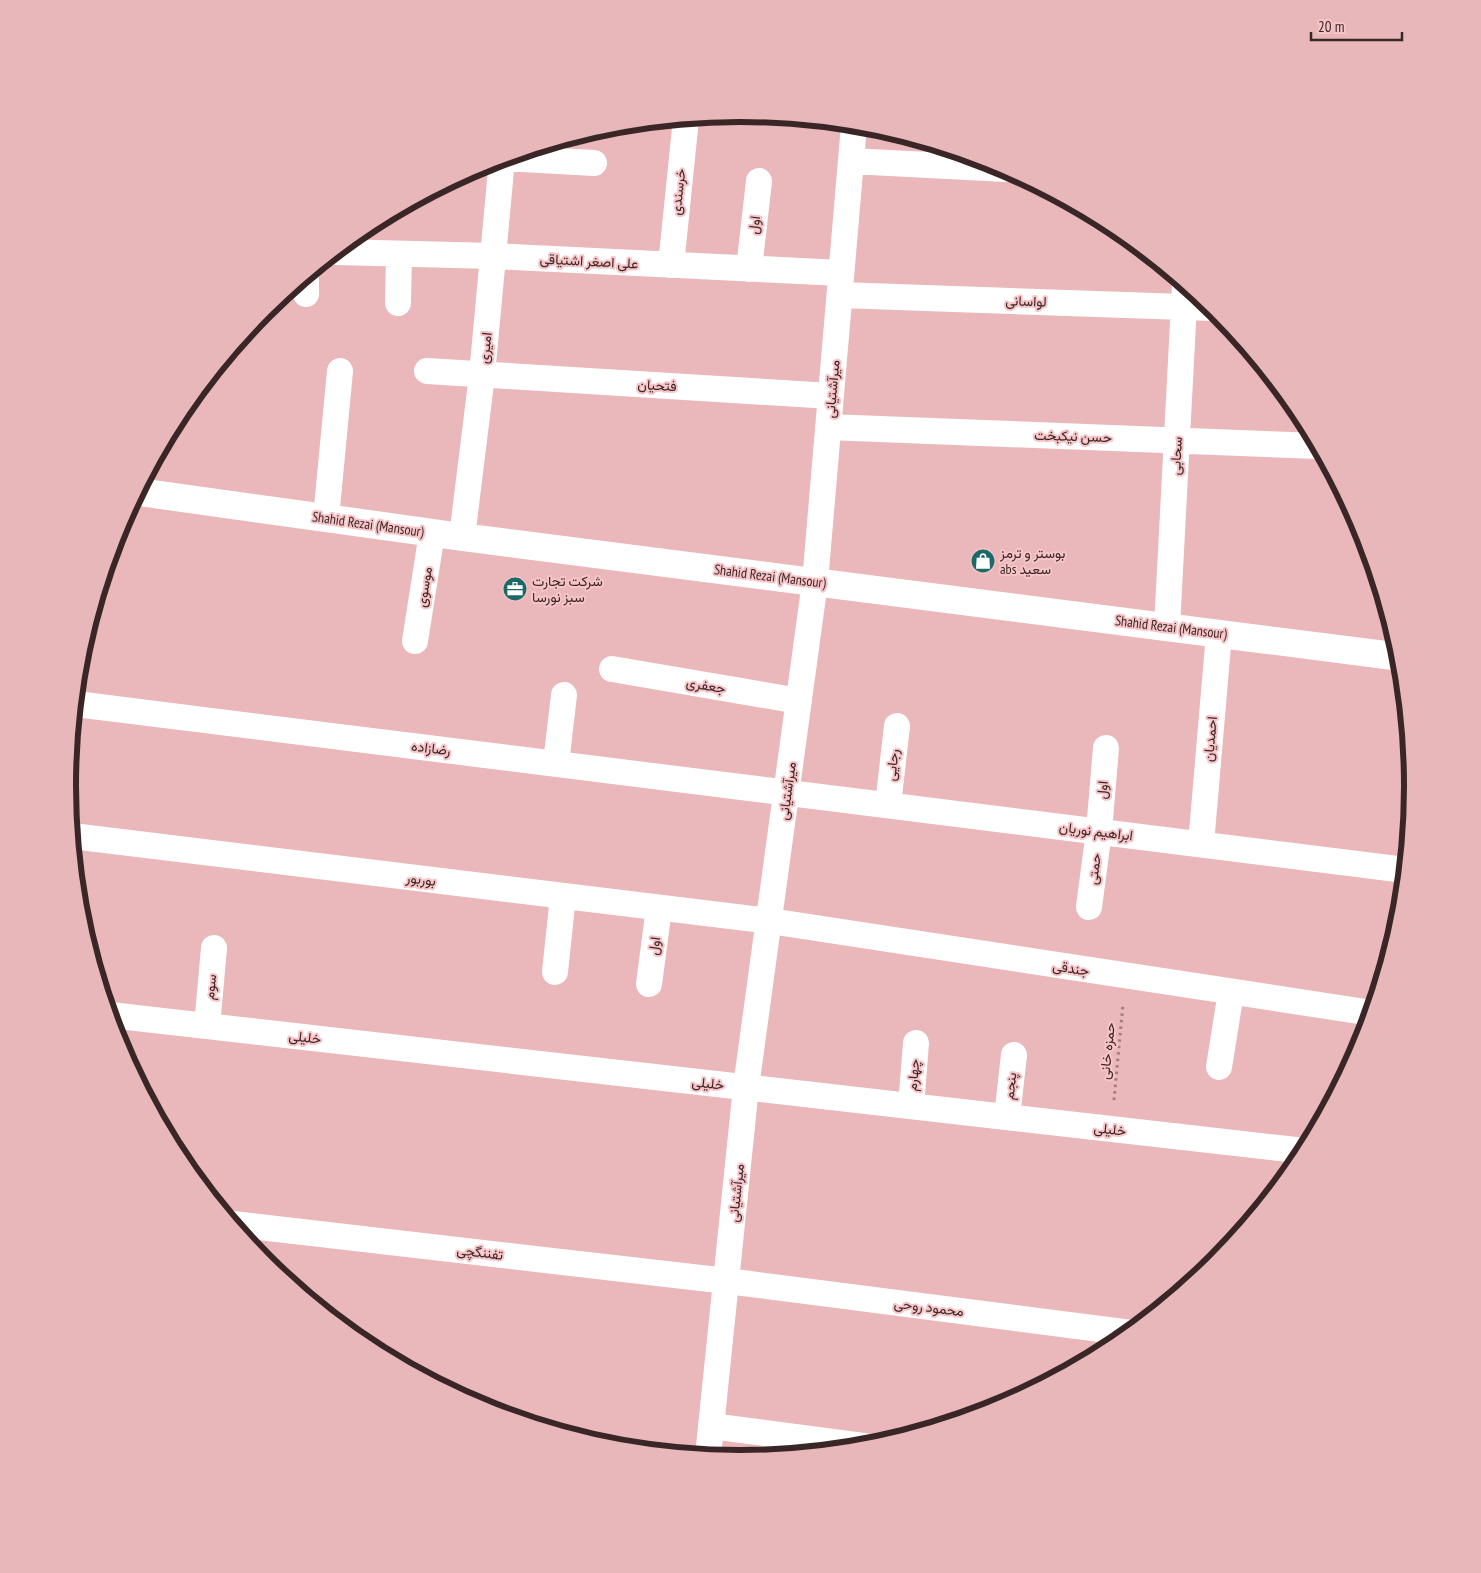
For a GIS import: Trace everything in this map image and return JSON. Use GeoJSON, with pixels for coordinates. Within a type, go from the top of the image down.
{"type":"FeatureCollection","features":[{"type":"Feature","properties":{"kind":"main road","name":"Shahid Rezai (Mansour)"},"geometry":{"type":"LineString","coordinates":[[145,493],[462,537],[1392,656]]}},
{"type":"Feature","properties":{"kind":"street","name":"خرسندی"},"geometry":{"type":"LineString","coordinates":[[671,265],[685,125]]}},
{"type":"Feature","properties":{"kind":"street","name":"میرآشتیانی"},"geometry":{"type":"LineString","coordinates":[[709,1450],[746,1087],[815,582],[853,132]]}},
{"type":"Feature","properties":{"kind":"street"},"geometry":{"type":"LineString","coordinates":[[523,159],[594,164]]}},
{"type":"Feature","properties":{"kind":"street"},"geometry":{"type":"LineString","coordinates":[[851,162],[981,168]]}},
{"type":"Feature","properties":{"kind":"street","name":"امیری"},"geometry":{"type":"LineString","coordinates":[[462,537],[482,375],[503,167]]}},
{"type":"Feature","properties":{"kind":"street","name":"اول"},"geometry":{"type":"LineString","coordinates":[[749,269],[759,181]]}},
{"type":"Feature","properties":{"kind":"street","name":"علی اصغر اشتیاقی"},"geometry":{"type":"LineString","coordinates":[[346,252],[494,256],[749,269],[841,284]]}},
{"type":"Feature","properties":{"kind":"street"},"geometry":{"type":"LineString","coordinates":[[398,303],[399,255]]}},
{"type":"Feature","properties":{"kind":"street","name":"لواسانی"},"geometry":{"type":"LineString","coordinates":[[841,284],[1185,296]]}},
{"type":"Feature","properties":{"kind":"street","name":"سحابی"},"geometry":{"type":"LineString","coordinates":[[1167,627],[1185,296]]}},
{"type":"Feature","properties":{"kind":"street"},"geometry":{"type":"LineString","coordinates":[[326,518],[340,370]]}},
{"type":"Feature","properties":{"kind":"street","name":"فتحیان"},"geometry":{"type":"LineString","coordinates":[[427,371],[831,396]]}},
{"type":"Feature","properties":{"kind":"street","name":"حسن نیکبخت"},"geometry":{"type":"LineString","coordinates":[[828,427],[1311,446]]}},
{"type":"Feature","properties":{"kind":"street","name":"موسوی"},"geometry":{"type":"LineString","coordinates":[[415,641],[432,533]]}},
{"type":"Feature","properties":{"kind":"street","name":"احمدیان"},"geometry":{"type":"LineString","coordinates":[[1201,844],[1219,634]]}},
{"type":"Feature","properties":{"kind":"street","name":"جعفری"},"geometry":{"type":"LineString","coordinates":[[612,669],[799,701]]}},
{"type":"Feature","properties":{"kind":"street"},"geometry":{"type":"LineString","coordinates":[[556,764],[564,695]]}},
{"type":"Feature","properties":{"kind":"street","name":"رضازاده"},"geometry":{"type":"LineString","coordinates":[[82,705],[787,792]]}},
{"type":"Feature","properties":{"kind":"street","name":"رجایی"},"geometry":{"type":"LineString","coordinates":[[888,805],[897,726]]}},
{"type":"Feature","properties":{"kind":"street","name":"اول"},"geometry":{"type":"LineString","coordinates":[[1099,831],[1106,748]]}},
{"type":"Feature","properties":{"kind":"street","name":"ابراهیم نوریان"},"geometry":{"type":"LineString","coordinates":[[787,792],[1399,869]]}},
{"type":"Feature","properties":{"kind":"street","name":"حمتی"},"geometry":{"type":"LineString","coordinates":[[1089,907],[1099,831]]}},
{"type":"Feature","properties":{"kind":"street","name":"بوربور"},"geometry":{"type":"LineString","coordinates":[[79,837],[770,922]]}},
{"type":"Feature","properties":{"kind":"street"},"geometry":{"type":"LineString","coordinates":[[556,972],[563,896]]}},
{"type":"Feature","properties":{"kind":"street","name":"اول"},"geometry":{"type":"LineString","coordinates":[[649,984],[659,908]]}},
{"type":"Feature","properties":{"kind":"street","name":"جندقی"},"geometry":{"type":"LineString","coordinates":[[770,922],[1365,1012]]}},
{"type":"Feature","properties":{"kind":"street","name":"سوم"},"geometry":{"type":"LineString","coordinates":[[207,1026],[214,948]]}},
{"type":"Feature","properties":{"kind":"street"},"geometry":{"type":"LineString","coordinates":[[1219,1067],[1231,992]]}},
{"type":"Feature","properties":{"kind":"street","name":"خلیلی"},"geometry":{"type":"LineString","coordinates":[[118,1016],[1297,1150]]}},
{"type":"Feature","properties":{"kind":"street","name":"چهارم"},"geometry":{"type":"LineString","coordinates":[[911,1106],[916,1043]]}},
{"type":"Feature","properties":{"kind":"street","name":"پنجم"},"geometry":{"type":"LineString","coordinates":[[1007,1117],[1014,1055]]}},
{"type":"Feature","properties":{"kind":"street","name":"تفننگچی"},"geometry":{"type":"LineString","coordinates":[[242,1225],[727,1280]]}},
{"type":"Feature","properties":{"kind":"street","name":"محمود روحی"},"geometry":{"type":"LineString","coordinates":[[727,1280],[1120,1332]]}},
{"type":"Feature","properties":{"kind":"street"},"geometry":{"type":"LineString","coordinates":[[712,1426],[840,1443]]}},
{"type":"Feature","properties":{"kind":"path","name":"حمزه خانی"},"geometry":{"type":"LineString","coordinates":[[1111,1129],[1126,976]]}},
{"type":"Feature","properties":{"kind":"place","name":"بوستر و ترمز abs سعید"},"geometry":{"type":"Point","coordinates":[983,561]}},
{"type":"Feature","properties":{"kind":"place","name":"شرکت تجارت سبز نورسا"},"geometry":{"type":"Point","coordinates":[515,589]}}]}
